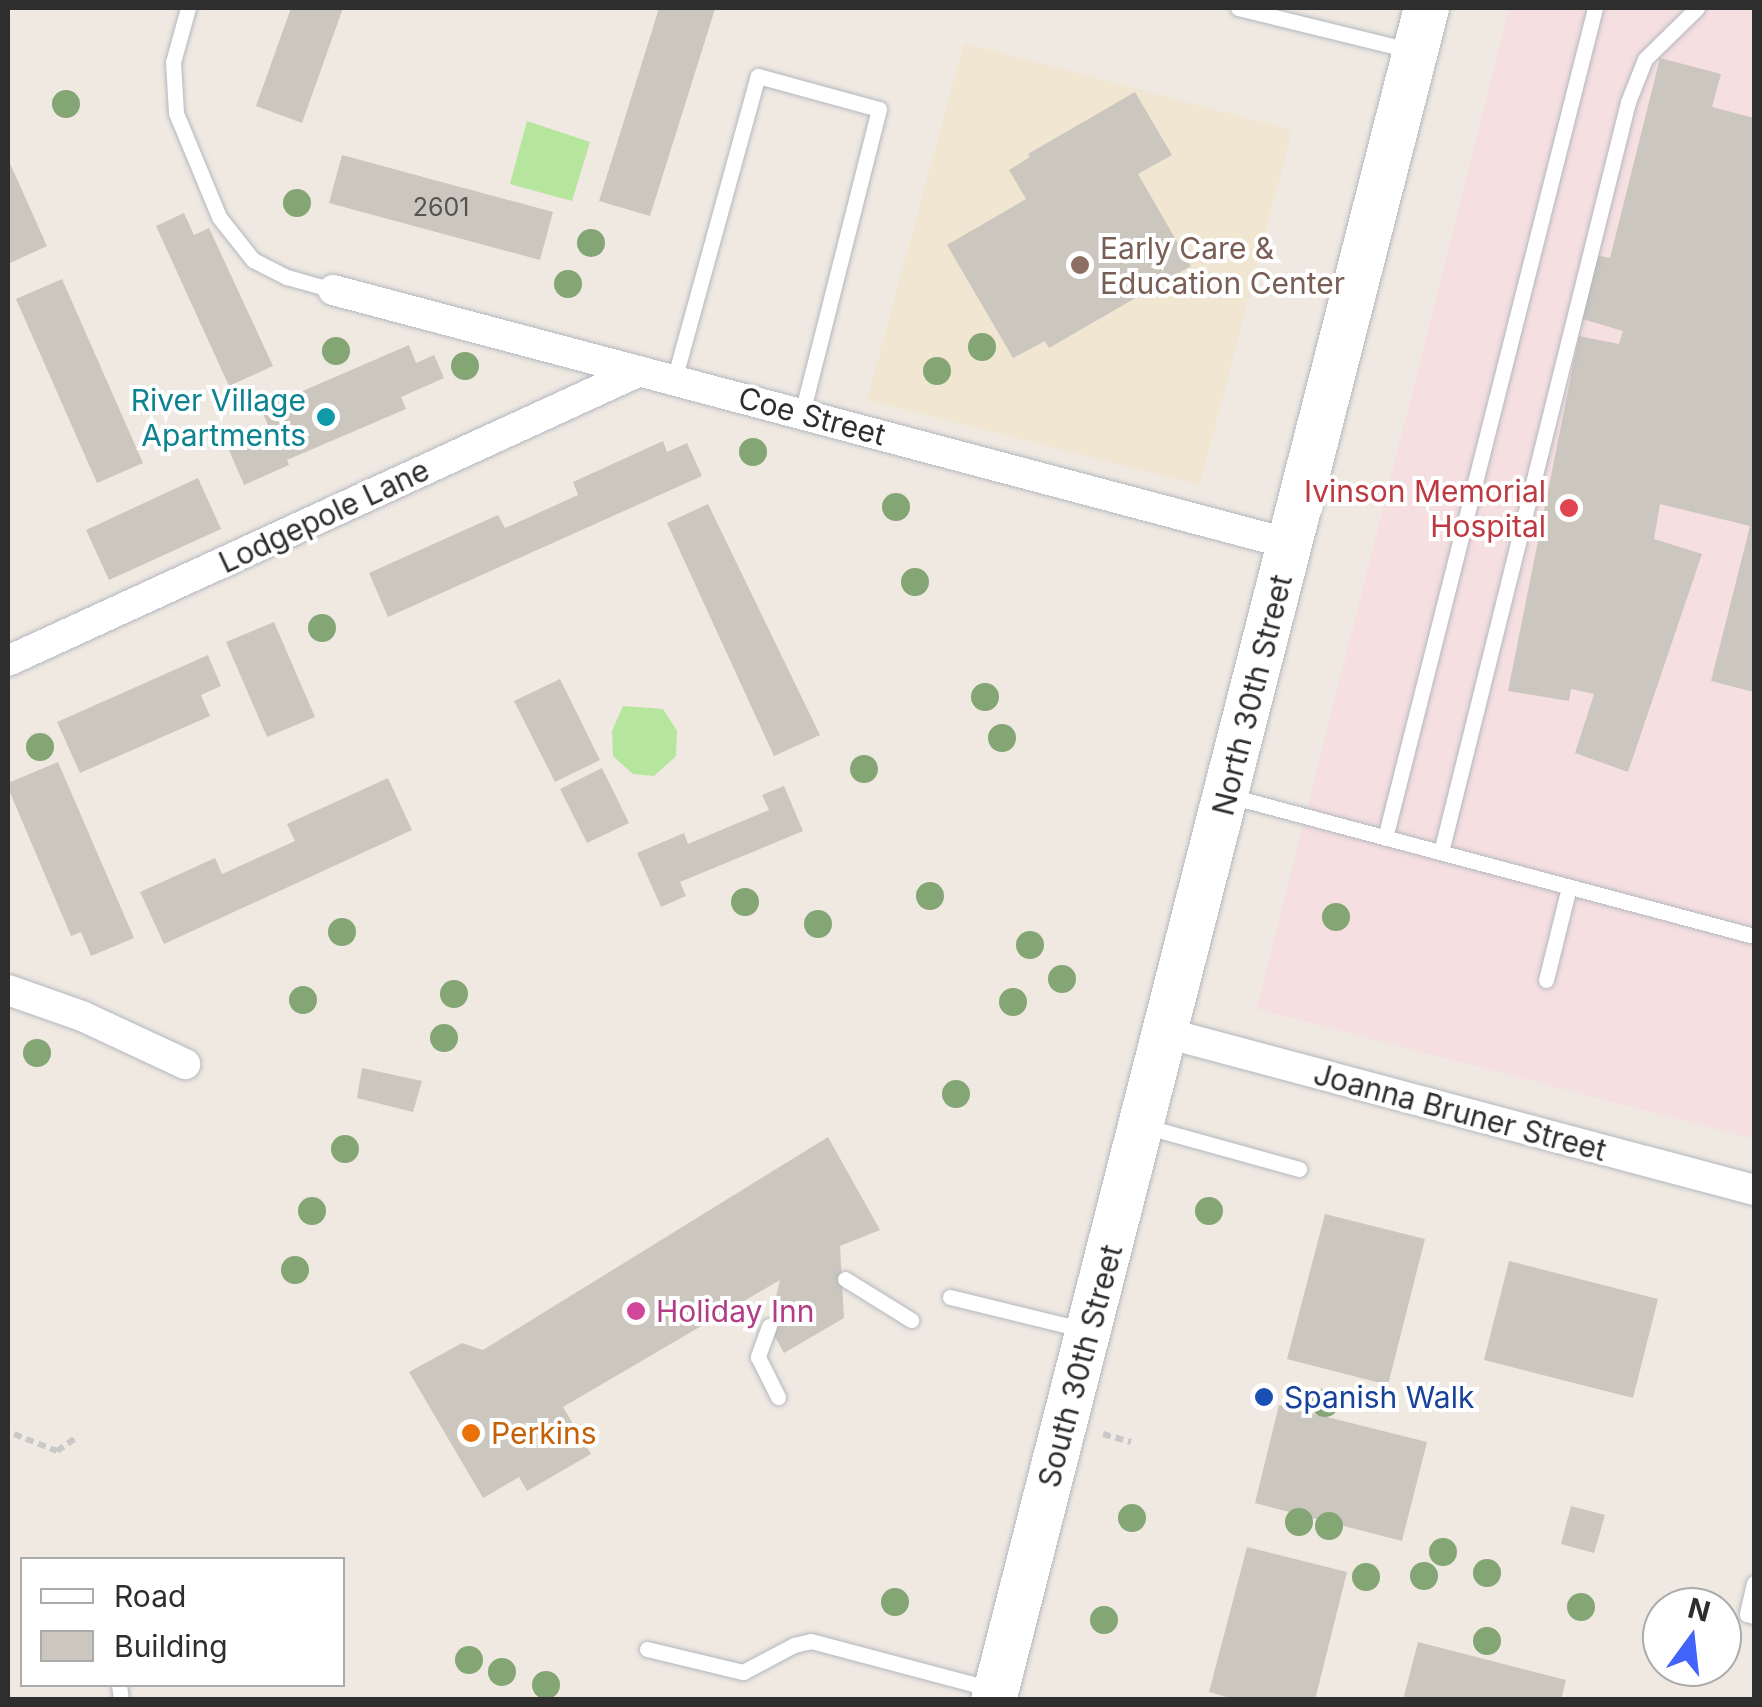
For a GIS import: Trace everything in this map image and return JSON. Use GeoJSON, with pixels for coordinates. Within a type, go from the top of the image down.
{"type":"FeatureCollection","features":[{"type":"Feature","properties":{"kind":"main road","name":"North 30th Street"},"geometry":{"type":"LineString","coordinates":[[1166,1033],[1426,8]]}},
{"type":"Feature","properties":{"kind":"main road","name":"South 30th Street"},"geometry":{"type":"LineString","coordinates":[[994,1695],[1166,1033]]}},
{"type":"Feature","properties":{"kind":"street","name":"Coe Street"},"geometry":{"type":"LineString","coordinates":[[333,290],[1290,544]]}},
{"type":"Feature","properties":{"kind":"street","name":"Lodgepole Lane"},"geometry":{"type":"LineString","coordinates":[[8,661],[640,371]]}},
{"type":"Feature","properties":{"kind":"street"},"geometry":{"type":"LineString","coordinates":[[8,990],[82,1016],[186,1064]]}},
{"type":"Feature","properties":{"kind":"street","name":"Joanna Bruner Street"},"geometry":{"type":"LineString","coordinates":[[1166,1033],[1754,1190]]}},
{"type":"Feature","properties":{"kind":"lane"},"geometry":{"type":"LineString","coordinates":[[188,8],[173,62],[176,113],[219,217],[252,260],[287,277],[333,290]]}},
{"type":"Feature","properties":{"kind":"lane"},"geometry":{"type":"LineString","coordinates":[[1238,8],[1415,51]]}},
{"type":"Feature","properties":{"kind":"lane"},"geometry":{"type":"LineString","coordinates":[[1386,838],[1596,8]]}},
{"type":"Feature","properties":{"kind":"lane"},"geometry":{"type":"LineString","coordinates":[[1441,852],[1628,102],[1645,59],[1698,8]]}},
{"type":"Feature","properties":{"kind":"lane"},"geometry":{"type":"LineString","coordinates":[[674,380],[758,76],[879,109],[802,414]]}},
{"type":"Feature","properties":{"kind":"lane"},"geometry":{"type":"LineString","coordinates":[[1227,795],[1754,936]]}},
{"type":"Feature","properties":{"kind":"lane"},"geometry":{"type":"LineString","coordinates":[[1546,980],[1569,887]]}},
{"type":"Feature","properties":{"kind":"lane"},"geometry":{"type":"LineString","coordinates":[[1142,1126],[1299,1168]]}},
{"type":"Feature","properties":{"kind":"lane"},"geometry":{"type":"LineString","coordinates":[[845,1278],[911,1320]]}},
{"type":"Feature","properties":{"kind":"lane"},"geometry":{"type":"LineString","coordinates":[[950,1297],[1089,1330]]}},
{"type":"Feature","properties":{"kind":"lane"},"geometry":{"type":"LineString","coordinates":[[768,1326],[758,1357],[778,1396]]}},
{"type":"Feature","properties":{"kind":"lane"},"geometry":{"type":"LineString","coordinates":[[1754,1583],[1746,1614],[1754,1616]]}},
{"type":"Feature","properties":{"kind":"lane"},"geometry":{"type":"LineString","coordinates":[[647,1649],[742,1672],[794,1645],[811,1641],[994,1695]]}},
{"type":"Feature","properties":{"kind":"path"},"geometry":{"type":"LineString","coordinates":[[14,1434],[57,1450],[77,1437]]}},
{"type":"Feature","properties":{"kind":"shaded area","name":"Ivinson Memorial Hospital"},"geometry":{"type":"Polygon","coordinates":[[[1509,8],[1754,8],[1754,1139],[1257,1009],[1509,8]]]}},
{"type":"Feature","properties":{"kind":"shaded area","name":"Early Care & Education Center"},"geometry":{"type":"Polygon","coordinates":[[[964,43],[1292,130],[1200,485],[867,400],[964,43]]]}},
{"type":"Feature","properties":{"kind":"green space"},"geometry":{"type":"Polygon","coordinates":[[[527,121],[590,142],[572,201],[510,184],[527,121]]]}},
{"type":"Feature","properties":{"kind":"green space"},"geometry":{"type":"Polygon","coordinates":[[[623,706],[663,709],[677,731],[676,756],[654,776],[633,774],[613,756],[612,731],[623,706]]]}},
{"type":"Feature","properties":{"kind":"building"},"geometry":{"type":"Polygon","coordinates":[[[291,8],[343,8],[302,123],[256,106],[291,8]]]}},
{"type":"Feature","properties":{"kind":"building"},"geometry":{"type":"Polygon","coordinates":[[[659,8],[715,9],[650,216],[599,201],[659,8]]]}},
{"type":"Feature","properties":{"kind":"building"},"geometry":{"type":"Polygon","coordinates":[[[1660,58],[1721,74],[1712,107],[1754,118],[1754,692],[1711,681],[1750,526],[1660,504],[1654,539],[1702,554],[1628,772],[1575,753],[1594,694],[1571,689],[1569,701],[1508,691],[1579,336],[1619,344],[1623,331],[1579,318],[1592,254],[1610,258],[1660,58]]]}},
{"type":"Feature","properties":{"kind":"building"},"geometry":{"type":"Polygon","coordinates":[[[1135,92],[1172,155],[1138,174],[1191,266],[1049,348],[1045,341],[1013,358],[947,245],[1026,199],[1009,170],[1030,157],[1028,154],[1135,92]]]}},
{"type":"Feature","properties":{"kind":"building"},"geometry":{"type":"Polygon","coordinates":[[[342,155],[553,212],[540,260],[329,203],[342,155]]]}},
{"type":"Feature","properties":{"kind":"building"},"geometry":{"type":"Polygon","coordinates":[[[8,159],[47,246],[8,264],[8,159]]]}},
{"type":"Feature","properties":{"kind":"building"},"geometry":{"type":"Polygon","coordinates":[[[184,213],[194,235],[209,228],[273,366],[229,386],[156,226],[184,213]]]}},
{"type":"Feature","properties":{"kind":"building"},"geometry":{"type":"Polygon","coordinates":[[[62,279],[143,463],[97,483],[16,299],[62,279]]]}},
{"type":"Feature","properties":{"kind":"building","name":"River Village Apartments"},"geometry":{"type":"Polygon","coordinates":[[[409,345],[416,363],[434,355],[444,378],[401,397],[406,409],[287,460],[289,465],[244,485],[226,443],[268,425],[261,409],[409,345]]]}},
{"type":"Feature","properties":{"kind":"building"},"geometry":{"type":"Polygon","coordinates":[[[663,441],[667,452],[687,443],[702,476],[388,617],[369,573],[498,515],[505,528],[578,495],[573,482],[663,441]]]}},
{"type":"Feature","properties":{"kind":"building"},"geometry":{"type":"Polygon","coordinates":[[[198,478],[221,529],[109,580],[86,530],[198,478]]]}},
{"type":"Feature","properties":{"kind":"building"},"geometry":{"type":"Polygon","coordinates":[[[708,504],[820,735],[774,756],[667,523],[708,504]]]}},
{"type":"Feature","properties":{"kind":"building"},"geometry":{"type":"Polygon","coordinates":[[[274,622],[315,717],[267,737],[226,642],[274,622]]]}},
{"type":"Feature","properties":{"kind":"building"},"geometry":{"type":"Polygon","coordinates":[[[208,655],[221,686],[201,695],[210,716],[80,773],[57,722],[208,655]]]}},
{"type":"Feature","properties":{"kind":"building"},"geometry":{"type":"Polygon","coordinates":[[[560,679],[600,760],[555,782],[514,701],[560,679]]]}},
{"type":"Feature","properties":{"kind":"building"},"geometry":{"type":"Polygon","coordinates":[[[58,762],[134,938],[91,956],[81,932],[71,936],[8,788],[8,783],[58,762]]]}},
{"type":"Feature","properties":{"kind":"building"},"geometry":{"type":"Polygon","coordinates":[[[602,768],[629,823],[587,843],[560,789],[602,768]]]}},
{"type":"Feature","properties":{"kind":"building"},"geometry":{"type":"Polygon","coordinates":[[[388,778],[412,830],[164,944],[140,892],[215,858],[222,874],[295,841],[287,824],[388,778]]]}},
{"type":"Feature","properties":{"kind":"building"},"geometry":{"type":"Polygon","coordinates":[[[784,786],[803,831],[680,882],[686,896],[661,907],[637,853],[684,833],[688,844],[769,810],[762,795],[784,786]]]}},
{"type":"Feature","properties":{"kind":"building"},"geometry":{"type":"Polygon","coordinates":[[[362,1068],[422,1081],[413,1112],[357,1098],[362,1068]]]}},
{"type":"Feature","properties":{"kind":"building","name":"Holiday Inn"},"geometry":{"type":"Polygon","coordinates":[[[828,1137],[880,1230],[840,1246],[844,1318],[784,1353],[769,1326],[780,1280],[563,1407],[591,1454],[527,1491],[519,1477],[483,1498],[409,1372],[462,1343],[483,1350],[828,1137]]]}},
{"type":"Feature","properties":{"kind":"building"},"geometry":{"type":"Polygon","coordinates":[[[1325,1214],[1425,1239],[1388,1385],[1287,1359],[1325,1214]]]}},
{"type":"Feature","properties":{"kind":"building"},"geometry":{"type":"Polygon","coordinates":[[[1509,1261],[1658,1299],[1633,1398],[1484,1360],[1509,1261]]]}},
{"type":"Feature","properties":{"kind":"building"},"geometry":{"type":"Polygon","coordinates":[[[1279,1405],[1427,1442],[1402,1541],[1255,1503],[1279,1405]]]}},
{"type":"Feature","properties":{"kind":"building"},"geometry":{"type":"Polygon","coordinates":[[[1571,1506],[1605,1515],[1594,1553],[1561,1544],[1571,1506]]]}},
{"type":"Feature","properties":{"kind":"building"},"geometry":{"type":"Polygon","coordinates":[[[1247,1547],[1347,1572],[1315,1700],[1237,1700],[1209,1692],[1247,1547]]]}},
{"type":"Feature","properties":{"kind":"building"},"geometry":{"type":"Polygon","coordinates":[[[1418,1642],[1566,1680],[1561,1700],[1403,1700],[1418,1642]]]}},
{"type":"Feature","properties":{"kind":"place","name":"Early Care & Education Center"},"geometry":{"type":"Point","coordinates":[1080,265]}},
{"type":"Feature","properties":{"kind":"place","name":"River Village Apartments"},"geometry":{"type":"Point","coordinates":[326,417]}},
{"type":"Feature","properties":{"kind":"place","name":"Ivinson Memorial Hospital"},"geometry":{"type":"Point","coordinates":[1569,508]}},
{"type":"Feature","properties":{"kind":"place","name":"Holiday Inn"},"geometry":{"type":"Point","coordinates":[636,1311]}},
{"type":"Feature","properties":{"kind":"place","name":"Spanish Walk"},"geometry":{"type":"Point","coordinates":[1264,1397]}},
{"type":"Feature","properties":{"kind":"place","name":"Perkins"},"geometry":{"type":"Point","coordinates":[471,1433]}}]}
